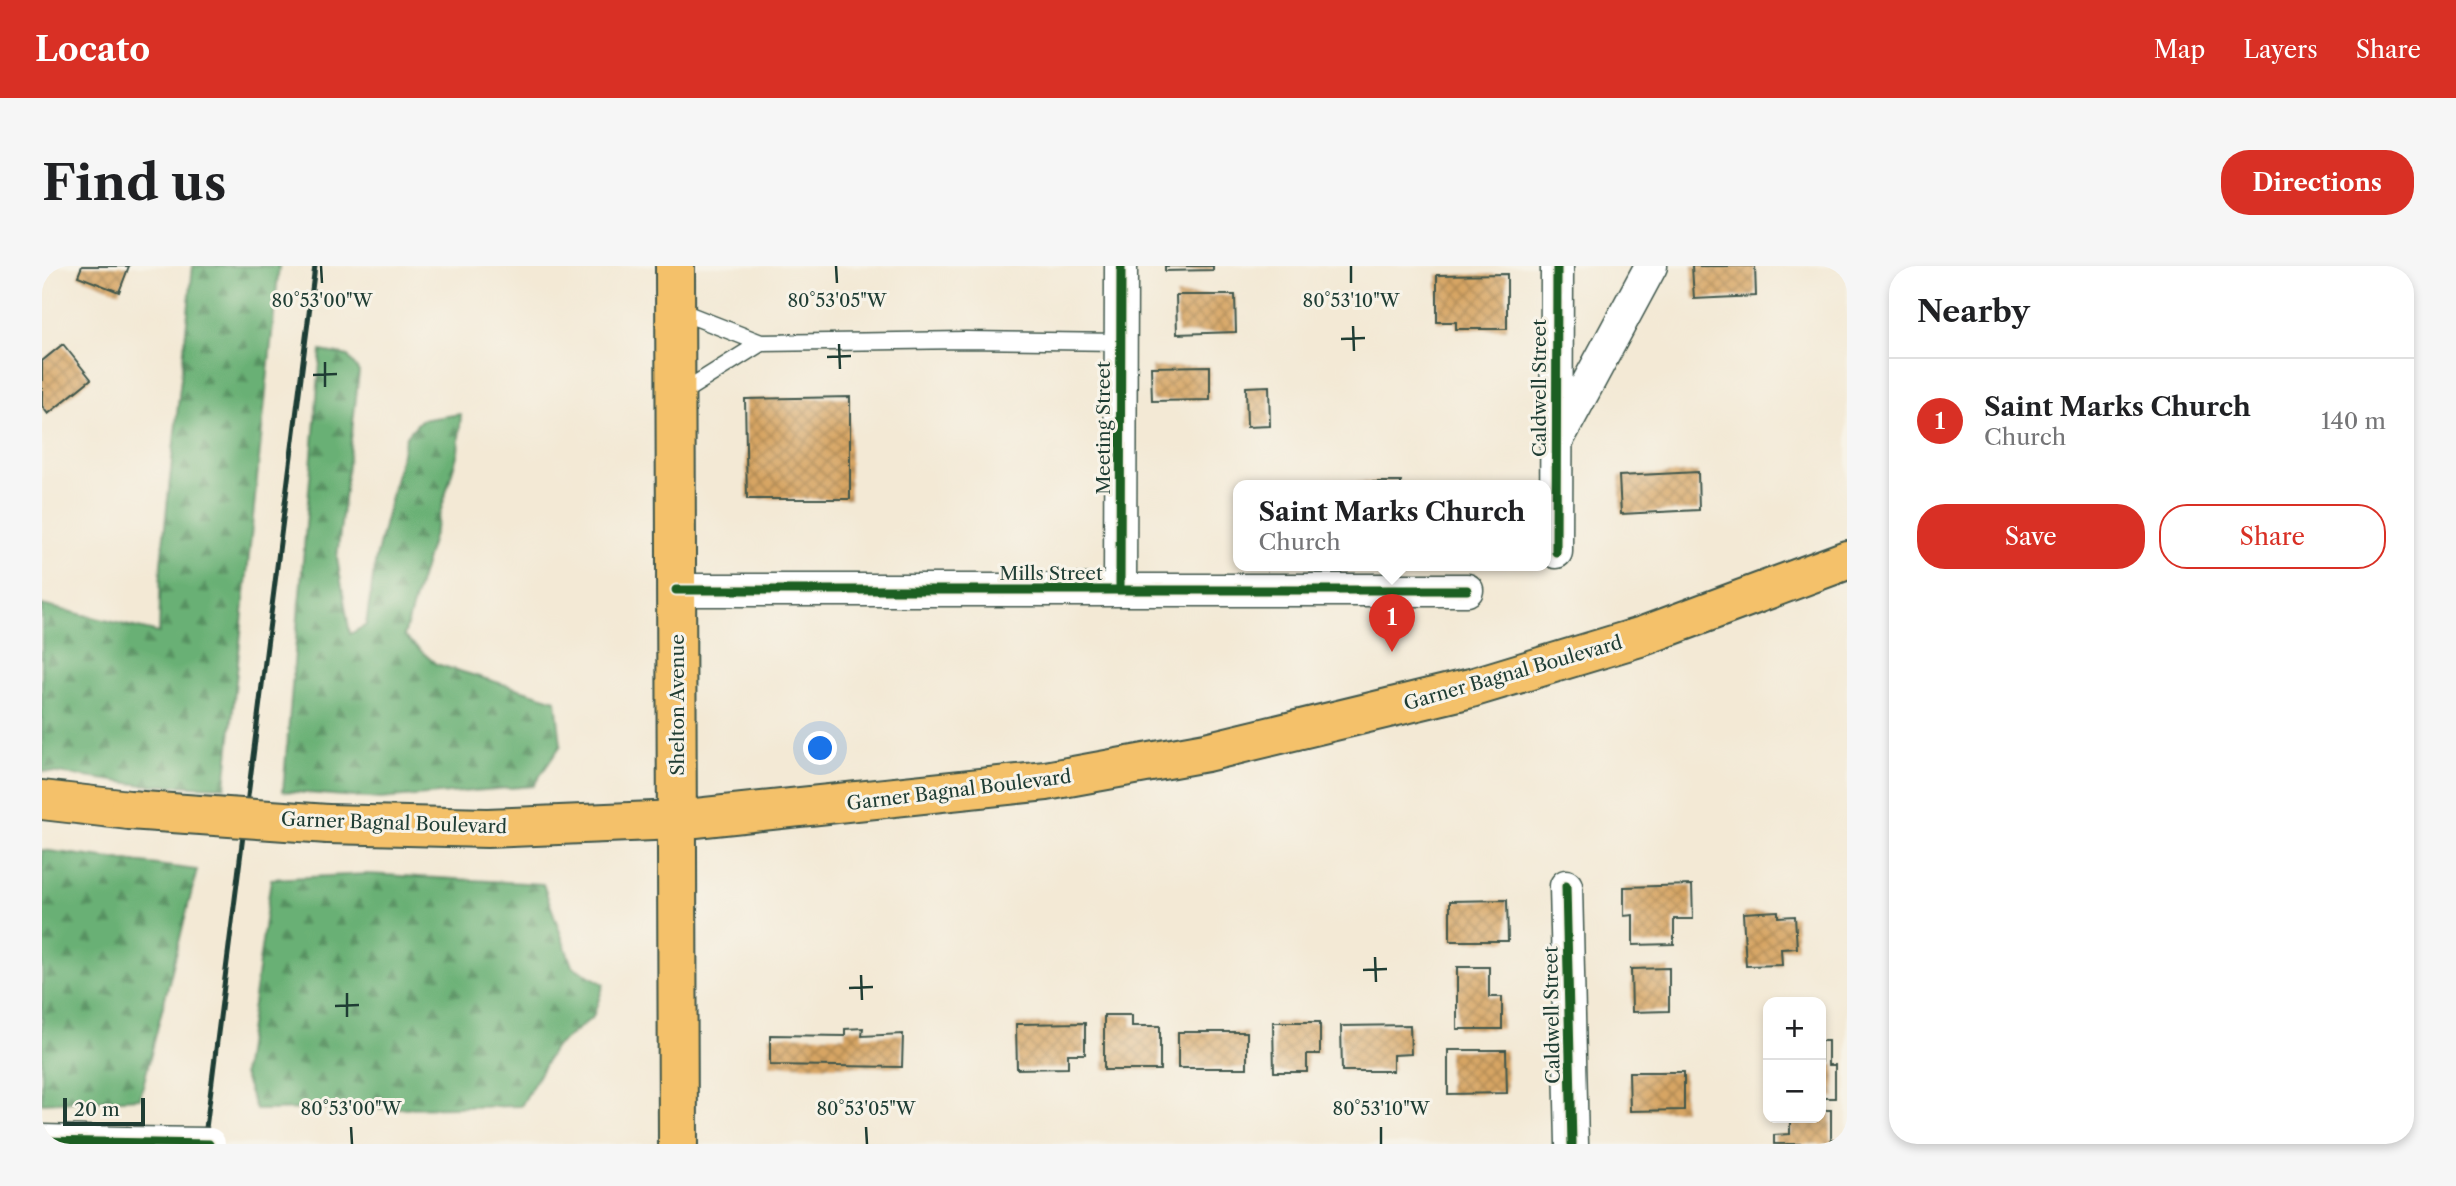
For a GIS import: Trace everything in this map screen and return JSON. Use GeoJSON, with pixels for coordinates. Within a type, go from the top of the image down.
{"type":"FeatureCollection","features":[{"type":"Feature","properties":{"kind":"main road","name":"Shelton Avenue"},"geometry":{"type":"LineString","coordinates":[[675,266],[678,1144]]}},
{"type":"Feature","properties":{"kind":"main road","name":"Garner Bagnal Boulevard"},"geometry":{"type":"LineString","coordinates":[[42,800],[129,810],[328,824],[487,828],[677,820],[1046,781],[1206,752],[1446,694],[1643,636],[1847,559]]}},
{"type":"Feature","properties":{"kind":"street","name":"Meeting Street"},"geometry":{"type":"LineString","coordinates":[[1120,590],[1121,266]]}},
{"type":"Feature","properties":{"kind":"street","name":"Caldwell Street"},"geometry":{"type":"LineString","coordinates":[[1556,552],[1557,266]]}},
{"type":"Feature","properties":{"kind":"street"},"geometry":{"type":"LineString","coordinates":[[1556,442],[1651,266]]}},
{"type":"Feature","properties":{"kind":"street","name":"Mills Street"},"geometry":{"type":"LineString","coordinates":[[676,590],[1467,590]]}},
{"type":"Feature","properties":{"kind":"street","name":"Caldwell Street"},"geometry":{"type":"LineString","coordinates":[[1566,886],[1572,1144]]}},
{"type":"Feature","properties":{"kind":"street"},"geometry":{"type":"LineString","coordinates":[[42,1141],[209,1144]]}},
{"type":"Feature","properties":{"kind":"lane"},"geometry":{"type":"LineString","coordinates":[[676,310],[761,343],[965,340],[1121,342]]}},
{"type":"Feature","properties":{"kind":"lane"},"geometry":{"type":"LineString","coordinates":[[676,396],[761,343]]}},
{"type":"Feature","properties":{"kind":"green space"},"geometry":{"type":"Polygon","coordinates":[[[193,266],[279,266],[225,787],[143,785],[42,771],[42,605],[159,633],[161,563],[193,266]]]}},
{"type":"Feature","properties":{"kind":"green space"},"geometry":{"type":"Polygon","coordinates":[[[321,351],[348,356],[359,372],[337,558],[350,634],[366,625],[376,558],[406,436],[421,420],[461,414],[458,452],[404,636],[436,664],[556,700],[561,745],[533,786],[380,799],[283,791],[321,351]]]}},
{"type":"Feature","properties":{"kind":"green space"},"geometry":{"type":"Polygon","coordinates":[[[42,850],[197,870],[140,1098],[42,1103],[42,850]]]}},
{"type":"Feature","properties":{"kind":"green space"},"geometry":{"type":"Polygon","coordinates":[[[367,874],[543,884],[572,966],[604,984],[593,1017],[554,1048],[521,1106],[256,1110],[243,1074],[271,879],[367,874]]]}},
{"type":"Feature","properties":{"kind":"building"},"geometry":{"type":"Polygon","coordinates":[[[82,266],[129,266],[119,292],[78,276],[82,266]]]}},
{"type":"Feature","properties":{"kind":"building"},"geometry":{"type":"Polygon","coordinates":[[[1165,266],[1213,266],[1213,270],[1165,271],[1165,266]]]}},
{"type":"Feature","properties":{"kind":"building"},"geometry":{"type":"Polygon","coordinates":[[[1692,266],[1755,266],[1756,296],[1694,299],[1692,266]]]}},
{"type":"Feature","properties":{"kind":"building"},"geometry":{"type":"Polygon","coordinates":[[[1507,274],[1507,329],[1456,329],[1456,322],[1437,322],[1437,275],[1507,274]]]}},
{"type":"Feature","properties":{"kind":"building"},"geometry":{"type":"Polygon","coordinates":[[[1176,295],[1235,295],[1236,332],[1177,334],[1176,295]]]}},
{"type":"Feature","properties":{"kind":"building"},"geometry":{"type":"Polygon","coordinates":[[[63,344],[91,379],[48,414],[42,406],[42,361],[63,344]]]}},
{"type":"Feature","properties":{"kind":"building"},"geometry":{"type":"Polygon","coordinates":[[[1210,366],[1210,400],[1152,401],[1151,367],[1210,366]]]}},
{"type":"Feature","properties":{"kind":"building"},"geometry":{"type":"Polygon","coordinates":[[[1269,386],[1270,426],[1247,427],[1246,387],[1269,386]]]}},
{"type":"Feature","properties":{"kind":"building"},"geometry":{"type":"Polygon","coordinates":[[[850,397],[850,499],[747,499],[745,399],[850,397]]]}},
{"type":"Feature","properties":{"kind":"building"},"geometry":{"type":"Polygon","coordinates":[[[1698,472],[1699,510],[1621,514],[1619,476],[1698,472]]]}},
{"type":"Feature","properties":{"kind":"building"},"geometry":{"type":"Polygon","coordinates":[[[1692,885],[1693,919],[1674,919],[1674,944],[1633,945],[1633,915],[1624,916],[1624,887],[1692,885]]]}},
{"type":"Feature","properties":{"kind":"building"},"geometry":{"type":"Polygon","coordinates":[[[1507,900],[1508,941],[1450,941],[1450,901],[1507,900]]]}},
{"type":"Feature","properties":{"kind":"building"},"geometry":{"type":"Polygon","coordinates":[[[1778,911],[1778,917],[1795,916],[1797,948],[1781,949],[1782,965],[1746,966],[1743,913],[1778,911]]]}},
{"type":"Feature","properties":{"kind":"building"},"geometry":{"type":"Polygon","coordinates":[[[1457,967],[1489,967],[1489,997],[1502,997],[1502,1029],[1457,1029],[1457,967]]]}},
{"type":"Feature","properties":{"kind":"building"},"geometry":{"type":"Polygon","coordinates":[[[1669,968],[1669,1011],[1632,1012],[1631,969],[1669,968]]]}},
{"type":"Feature","properties":{"kind":"building"},"geometry":{"type":"Polygon","coordinates":[[[1104,1015],[1132,1015],[1132,1026],[1160,1026],[1160,1070],[1104,1070],[1104,1015]]]}},
{"type":"Feature","properties":{"kind":"building"},"geometry":{"type":"Polygon","coordinates":[[[1273,1022],[1320,1022],[1320,1054],[1307,1054],[1307,1072],[1274,1072],[1273,1022]]]}},
{"type":"Feature","properties":{"kind":"building"},"geometry":{"type":"Polygon","coordinates":[[[1085,1023],[1085,1054],[1068,1054],[1068,1068],[1017,1069],[1016,1024],[1085,1023]]]}},
{"type":"Feature","properties":{"kind":"building"},"geometry":{"type":"Polygon","coordinates":[[[1410,1025],[1411,1054],[1393,1055],[1393,1071],[1342,1071],[1341,1026],[1410,1025]]]}},
{"type":"Feature","properties":{"kind":"building"},"geometry":{"type":"Polygon","coordinates":[[[863,1028],[862,1036],[903,1034],[902,1067],[770,1065],[770,1035],[845,1036],[845,1029],[863,1028]]]}},
{"type":"Feature","properties":{"kind":"building"},"geometry":{"type":"Polygon","coordinates":[[[1178,1032],[1247,1032],[1247,1068],[1178,1068],[1178,1032]]]}},
{"type":"Feature","properties":{"kind":"building"},"geometry":{"type":"Polygon","coordinates":[[[1826,1041],[1828,1065],[1835,1065],[1835,1098],[1826,1098],[1826,1041]]]}},
{"type":"Feature","properties":{"kind":"building"},"geometry":{"type":"Polygon","coordinates":[[[1448,1050],[1506,1050],[1507,1093],[1448,1094],[1448,1050]]]}},
{"type":"Feature","properties":{"kind":"building"},"geometry":{"type":"Polygon","coordinates":[[[1629,1072],[1684,1072],[1684,1110],[1630,1111],[1629,1072]]]}},
{"type":"Feature","properties":{"kind":"building"},"geometry":{"type":"Polygon","coordinates":[[[1826,1110],[1831,1110],[1831,1139],[1842,1139],[1842,1144],[1774,1144],[1774,1135],[1790,1134],[1790,1123],[1826,1123],[1826,1110]]]}},
{"type":"Feature","properties":{"kind":"railway"},"geometry":{"type":"LineString","coordinates":[[204,1144],[315,266]]}},
{"type":"Feature","properties":{"kind":"cycle path"},"geometry":{"type":"LineString","coordinates":[[1120,590],[1121,266]]}},
{"type":"Feature","properties":{"kind":"cycle path"},"geometry":{"type":"LineString","coordinates":[[1556,552],[1557,266]]}},
{"type":"Feature","properties":{"kind":"cycle path"},"geometry":{"type":"LineString","coordinates":[[676,590],[1467,590]]}},
{"type":"Feature","properties":{"kind":"cycle path"},"geometry":{"type":"LineString","coordinates":[[1566,886],[1572,1144]]}},
{"type":"Feature","properties":{"kind":"cycle path"},"geometry":{"type":"LineString","coordinates":[[42,1141],[209,1144]]}},
{"type":"Feature","properties":{"kind":"place","name":"Saint Marks Church"},"geometry":{"type":"Point","coordinates":[1392,652]}}]}
